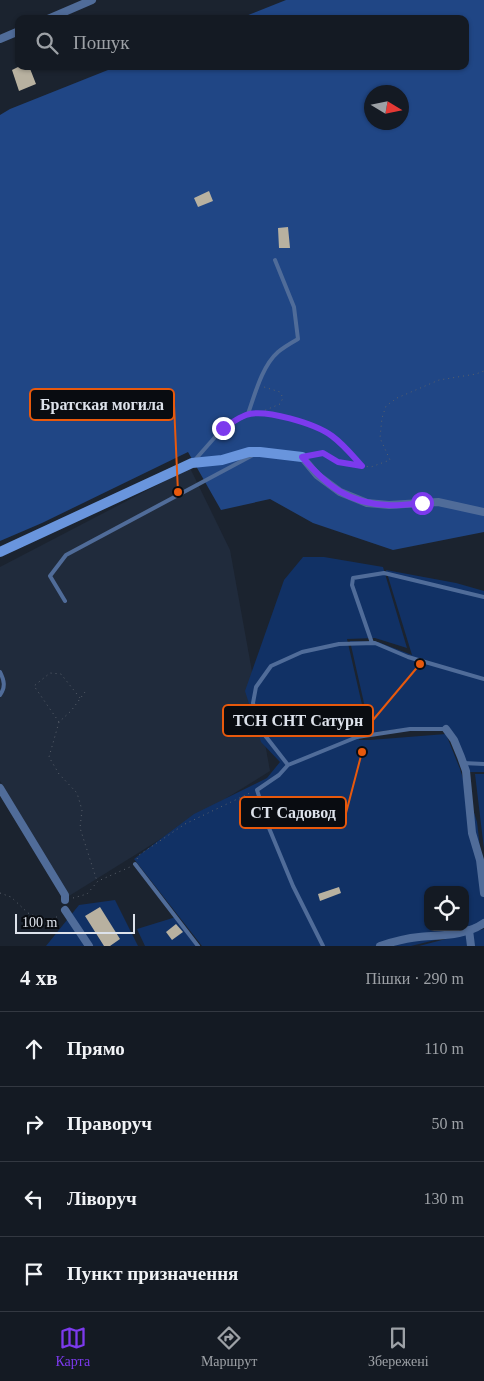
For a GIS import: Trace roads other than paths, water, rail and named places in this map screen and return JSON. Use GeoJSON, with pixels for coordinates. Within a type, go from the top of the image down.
{"type":"FeatureCollection","features":[{"type":"Feature","properties":{"kind":"street"},"geometry":{"type":"LineString","coordinates":[[57,15],[92,0]]}},
{"type":"Feature","properties":{"kind":"street"},"geometry":{"type":"LineString","coordinates":[[0,39],[15,33]]}},
{"type":"Feature","properties":{"kind":"street"},"geometry":{"type":"LineString","coordinates":[[0,552],[192,463],[222,460],[249,452],[302,457],[317,475],[340,492],[367,503],[389,505],[438,502],[484,512]]}},
{"type":"Feature","properties":{"kind":"street"},"geometry":{"type":"LineString","coordinates":[[446,729],[454,740],[466,771],[472,832],[480,860],[484,893]]}},
{"type":"Feature","properties":{"kind":"street"},"geometry":{"type":"LineString","coordinates":[[0,788],[64,895],[65,900]]}},
{"type":"Feature","properties":{"kind":"street"},"geometry":{"type":"LineString","coordinates":[[65,910],[90,946]]}},
{"type":"Feature","properties":{"kind":"street"},"geometry":{"type":"LineString","coordinates":[[471,946],[469,930],[475,929],[484,923]]}},
{"type":"Feature","properties":{"kind":"street"},"geometry":{"type":"LineString","coordinates":[[380,946],[416,937],[463,931]]}},
{"type":"Feature","properties":{"kind":"lane"},"geometry":{"type":"LineString","coordinates":[[192,463],[223,428],[248,414],[266,368],[277,353],[298,338],[294,307],[275,260]]}},
{"type":"Feature","properties":{"kind":"lane"},"geometry":{"type":"LineString","coordinates":[[66,601],[50,576],[66,555],[260,452]]}},
{"type":"Feature","properties":{"kind":"lane"},"geometry":{"type":"LineString","coordinates":[[302,457],[323,453]]}},
{"type":"Feature","properties":{"kind":"lane"},"geometry":{"type":"LineString","coordinates":[[372,643],[352,585],[353,578],[384,573],[484,597]]}},
{"type":"Feature","properties":{"kind":"lane"},"geometry":{"type":"LineString","coordinates":[[288,765],[260,729],[253,702],[256,687],[271,666],[302,652],[339,644],[375,643],[408,657],[484,679]]}},
{"type":"Feature","properties":{"kind":"lane"},"geometry":{"type":"LineString","coordinates":[[0,672],[5,682],[0,695]]}},
{"type":"Feature","properties":{"kind":"lane"},"geometry":{"type":"LineString","coordinates":[[323,946],[290,878],[269,828],[257,790],[280,775],[288,765],[357,737],[410,729],[446,729]]}},
{"type":"Feature","properties":{"kind":"lane"},"geometry":{"type":"LineString","coordinates":[[464,763],[484,764]]}},
{"type":"Feature","properties":{"kind":"lane"},"geometry":{"type":"LineString","coordinates":[[135,864],[198,946]]}},
{"type":"Feature","properties":{"kind":"lane"},"geometry":{"type":"LineString","coordinates":[[65,900],[65,910]]}},
{"type":"Feature","properties":{"kind":"place","name":"Братская могила"},"geometry":{"type":"Point","coordinates":[178,492]}},
{"type":"Feature","properties":{"kind":"place","name":"ТСН СНТ Сатурн"},"geometry":{"type":"Point","coordinates":[420,664]}},
{"type":"Feature","properties":{"kind":"place","name":"СТ Садовод"},"geometry":{"type":"Point","coordinates":[362,752]}}]}
